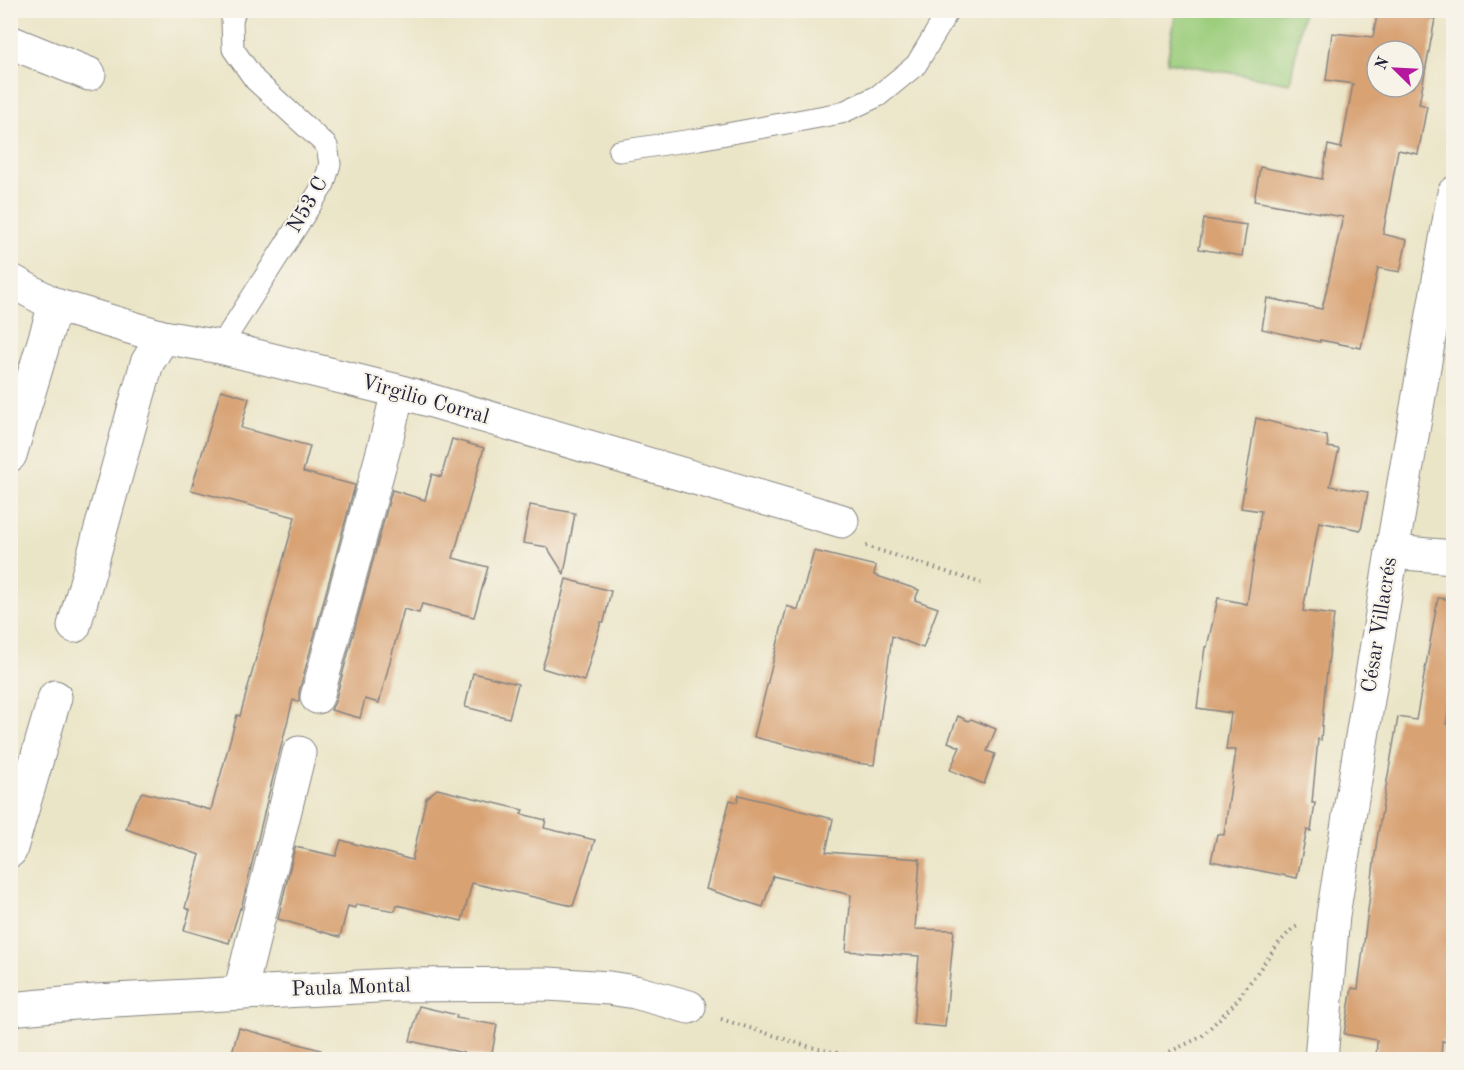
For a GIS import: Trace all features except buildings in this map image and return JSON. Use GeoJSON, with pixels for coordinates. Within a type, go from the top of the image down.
{"type":"FeatureCollection","features":[{"type":"Feature","properties":{"kind":"street"},"geometry":{"type":"LineString","coordinates":[[10,42],[89,74]]}},
{"type":"Feature","properties":{"kind":"street","name":"César Villacrés"},"geometry":{"type":"LineString","coordinates":[[1321,1059],[1333,915],[1392,552],[1454,193]]}},
{"type":"Feature","properties":{"kind":"street","name":"Virgilio Corral"},"geometry":{"type":"LineString","coordinates":[[10,280],[55,305],[163,337],[220,347],[398,391],[842,521]]}},
{"type":"Feature","properties":{"kind":"street"},"geometry":{"type":"LineString","coordinates":[[10,455],[55,305]]}},
{"type":"Feature","properties":{"kind":"street"},"geometry":{"type":"LineString","coordinates":[[74,626],[147,363],[163,337]]}},
{"type":"Feature","properties":{"kind":"street"},"geometry":{"type":"LineString","coordinates":[[316,697],[398,391]]}},
{"type":"Feature","properties":{"kind":"street"},"geometry":{"type":"LineString","coordinates":[[1392,552],[1454,557]]}},
{"type":"Feature","properties":{"kind":"street"},"geometry":{"type":"LineString","coordinates":[[10,851],[55,697]]}},
{"type":"Feature","properties":{"kind":"street"},"geometry":{"type":"LineString","coordinates":[[240,993],[299,753]]}},
{"type":"Feature","properties":{"kind":"street","name":"Paula Montal"},"geometry":{"type":"LineString","coordinates":[[10,1009],[96,1001],[395,985],[571,985],[635,992],[689,1007]]}},
{"type":"Feature","properties":{"kind":"lane","name":"N53 C"},"geometry":{"type":"LineString","coordinates":[[220,347],[324,184],[330,164],[327,146],[255,80],[233,49],[232,21],[235,10]]}},
{"type":"Feature","properties":{"kind":"lane"},"geometry":{"type":"LineString","coordinates":[[619,151],[841,113],[878,96],[916,65],[948,10]]}},
{"type":"Feature","properties":{"kind":"path"},"geometry":{"type":"LineString","coordinates":[[842,521],[854,542],[981,583]]}},
{"type":"Feature","properties":{"kind":"path"},"geometry":{"type":"LineString","coordinates":[[1141,1059],[1163,1056],[1201,1036],[1234,1004],[1292,929],[1310,919],[1333,915]]}},
{"type":"Feature","properties":{"kind":"path"},"geometry":{"type":"LineString","coordinates":[[689,1007],[810,1047],[870,1059]]}},
{"type":"Feature","properties":{"kind":"green space"},"geometry":{"type":"Polygon","coordinates":[[[1295,10],[1303,12],[1290,83],[1167,62],[1176,11],[1295,10]]]}}]}
